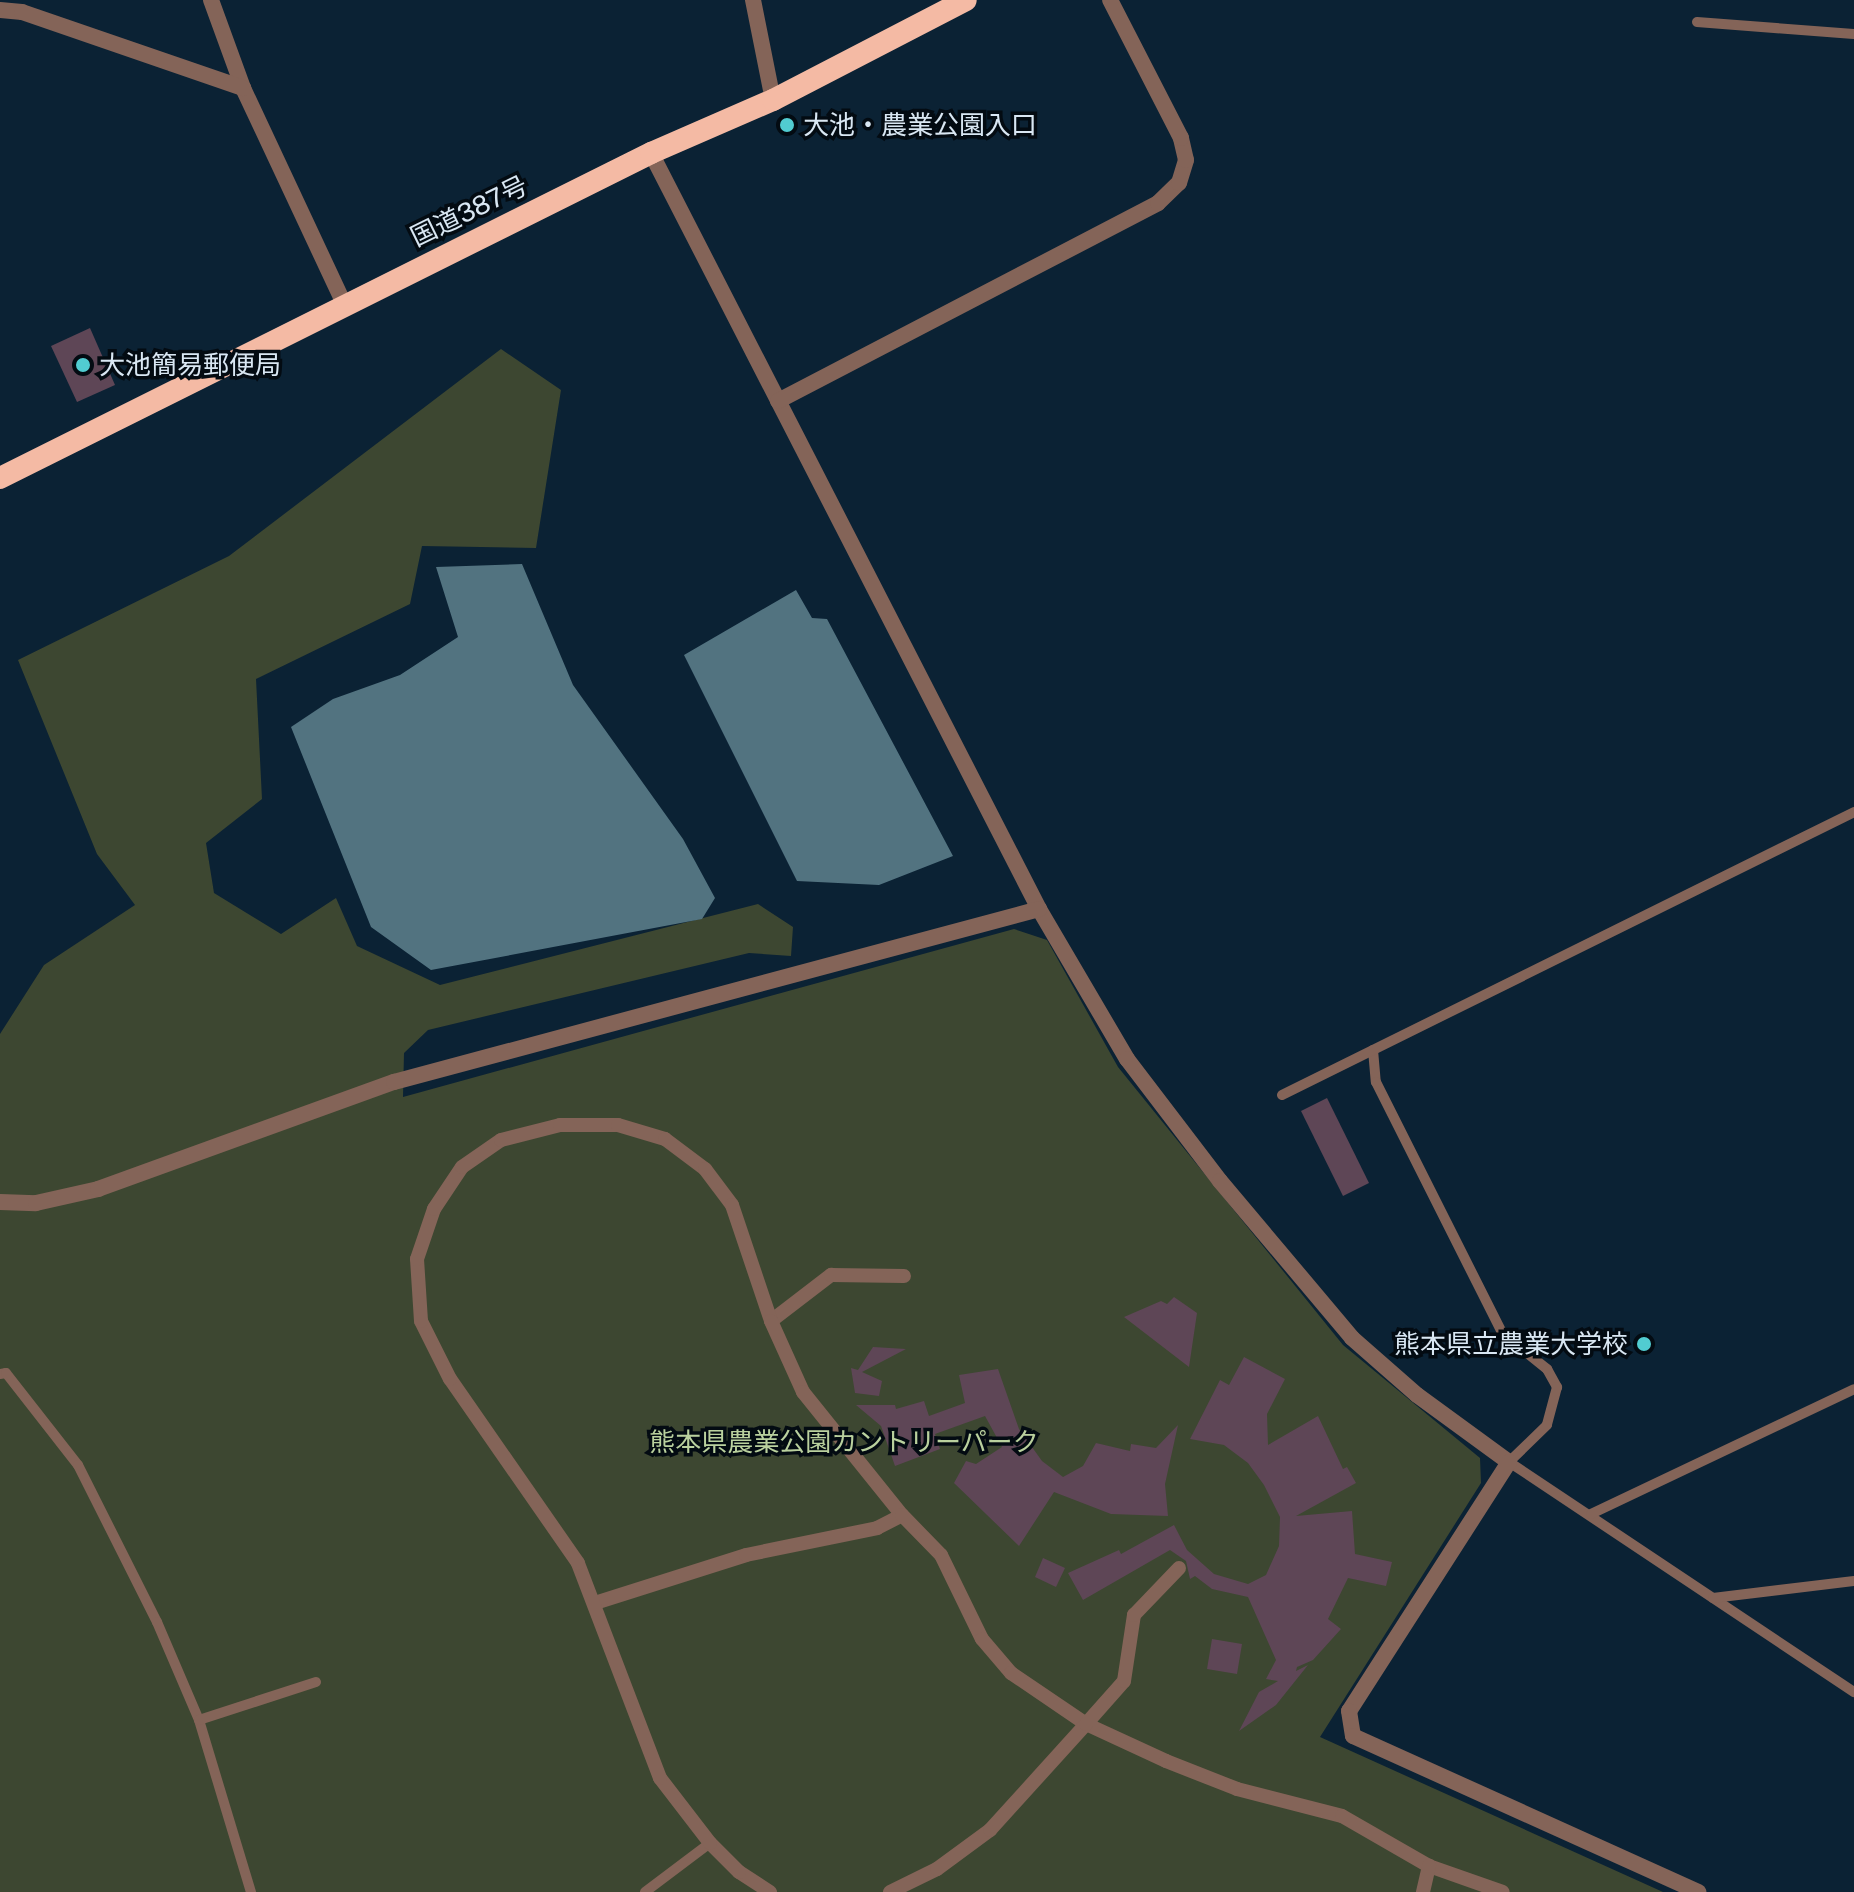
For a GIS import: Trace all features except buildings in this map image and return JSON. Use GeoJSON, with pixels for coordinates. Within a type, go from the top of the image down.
{"type":"FeatureCollection","features":[{"type":"Feature","properties":{"kind":"highway","name":"国道387号"},"geometry":{"type":"LineString","coordinates":[[0,478],[651,153],[773,100],[966,0]]}},
{"type":"Feature","properties":{"kind":"street"},"geometry":{"type":"LineString","coordinates":[[211,0],[243,88],[344,304]]}},
{"type":"Feature","properties":{"kind":"street"},"geometry":{"type":"LineString","coordinates":[[753,0],[773,100]]}},
{"type":"Feature","properties":{"kind":"street"},"geometry":{"type":"LineString","coordinates":[[778,401],[1172,191],[1184,172],[1184,148],[1110,0]]}},
{"type":"Feature","properties":{"kind":"street"},"geometry":{"type":"LineString","coordinates":[[0,10],[22,12],[243,88]]}},
{"type":"Feature","properties":{"kind":"street"},"geometry":{"type":"LineString","coordinates":[[651,153],[1039,909],[1127,1059],[1220,1181],[1332,1314],[1417,1395],[1509,1462],[1349,1711],[1353,1736],[1698,1892]]}},
{"type":"Feature","properties":{"kind":"street"},"geometry":{"type":"LineString","coordinates":[[0,1202],[36,1203],[98,1189],[394,1082],[1039,909]]}},
{"type":"Feature","properties":{"kind":"street"},"geometry":{"type":"LineString","coordinates":[[770,1892],[739,1872],[710,1843],[660,1778],[578,1563],[450,1379],[421,1321],[417,1259],[434,1209],[462,1167],[501,1140],[560,1125],[618,1125],[665,1139],[705,1169],[732,1205],[771,1321],[803,1392],[902,1515],[941,1555],[982,1639],[1011,1673],[1086,1724],[1237,1789],[1342,1816],[1429,1866],[1503,1892]]}},
{"type":"Feature","properties":{"kind":"street"},"geometry":{"type":"LineString","coordinates":[[771,1321],[831,1275],[904,1276]]}},
{"type":"Feature","properties":{"kind":"street"},"geometry":{"type":"LineString","coordinates":[[595,1603],[746,1555],[877,1528],[902,1515]]}},
{"type":"Feature","properties":{"kind":"street"},"geometry":{"type":"LineString","coordinates":[[890,1892],[937,1869],[990,1830],[1086,1724],[1124,1681],[1134,1615],[1179,1568]]}},
{"type":"Feature","properties":{"kind":"street"},"geometry":{"type":"LineString","coordinates":[[1423,1892],[1429,1866]]}},
{"type":"Feature","properties":{"kind":"lane"},"geometry":{"type":"LineString","coordinates":[[1697,22],[1854,34]]}},
{"type":"Feature","properties":{"kind":"lane"},"geometry":{"type":"LineString","coordinates":[[1282,1095],[1854,812]]}},
{"type":"Feature","properties":{"kind":"lane"},"geometry":{"type":"LineString","coordinates":[[1373,1050],[1376,1082],[1502,1333],[1547,1369],[1557,1387],[1547,1425],[1509,1462],[1854,1692]]}},
{"type":"Feature","properties":{"kind":"lane"},"geometry":{"type":"LineString","coordinates":[[0,1374],[6,1373],[78,1465],[199,1720],[251,1892]]}},
{"type":"Feature","properties":{"kind":"lane"},"geometry":{"type":"LineString","coordinates":[[1591,1514],[1854,1389]]}},
{"type":"Feature","properties":{"kind":"lane"},"geometry":{"type":"LineString","coordinates":[[1713,1598],[1854,1581]]}},
{"type":"Feature","properties":{"kind":"lane"},"geometry":{"type":"LineString","coordinates":[[199,1720],[316,1682]]}},
{"type":"Feature","properties":{"kind":"lane"},"geometry":{"type":"LineString","coordinates":[[645,1892],[710,1843]]}},
{"type":"Feature","properties":{"kind":"green space","name":"熊本県農業公園カントリーパーク"},"geometry":{"type":"Polygon","coordinates":[[[501,349],[561,390],[536,548],[422,546],[410,604],[256,679],[262,799],[206,843],[214,893],[281,934],[336,898],[357,946],[440,985],[758,904],[793,927],[791,956],[749,953],[428,1030],[404,1053],[403,1097],[1014,929],[1047,940],[1118,1067],[1343,1345],[1480,1458],[1481,1483],[1320,1737],[1663,1892],[0,1892],[0,1034],[44,965],[135,905],[97,854],[18,660],[229,556],[501,349]]]}},
{"type":"Feature","properties":{"kind":"water"},"geometry":{"type":"Polygon","coordinates":[[[522,564],[573,685],[683,839],[715,898],[702,919],[431,970],[371,927],[291,727],[333,699],[400,675],[458,637],[436,567],[522,564]]]}},
{"type":"Feature","properties":{"kind":"water"},"geometry":{"type":"Polygon","coordinates":[[[796,590],[812,618],[827,619],[953,856],[879,885],[797,881],[684,655],[796,590]]]}},
{"type":"Feature","properties":{"kind":"place","name":"大池・農業公園入口"},"geometry":{"type":"Point","coordinates":[787,125]}},
{"type":"Feature","properties":{"kind":"place","name":"大池簡易郵便局"},"geometry":{"type":"Point","coordinates":[83,365]}},
{"type":"Feature","properties":{"kind":"place","name":"熊本県立農業大学校"},"geometry":{"type":"Point","coordinates":[1644,1344]}}]}
